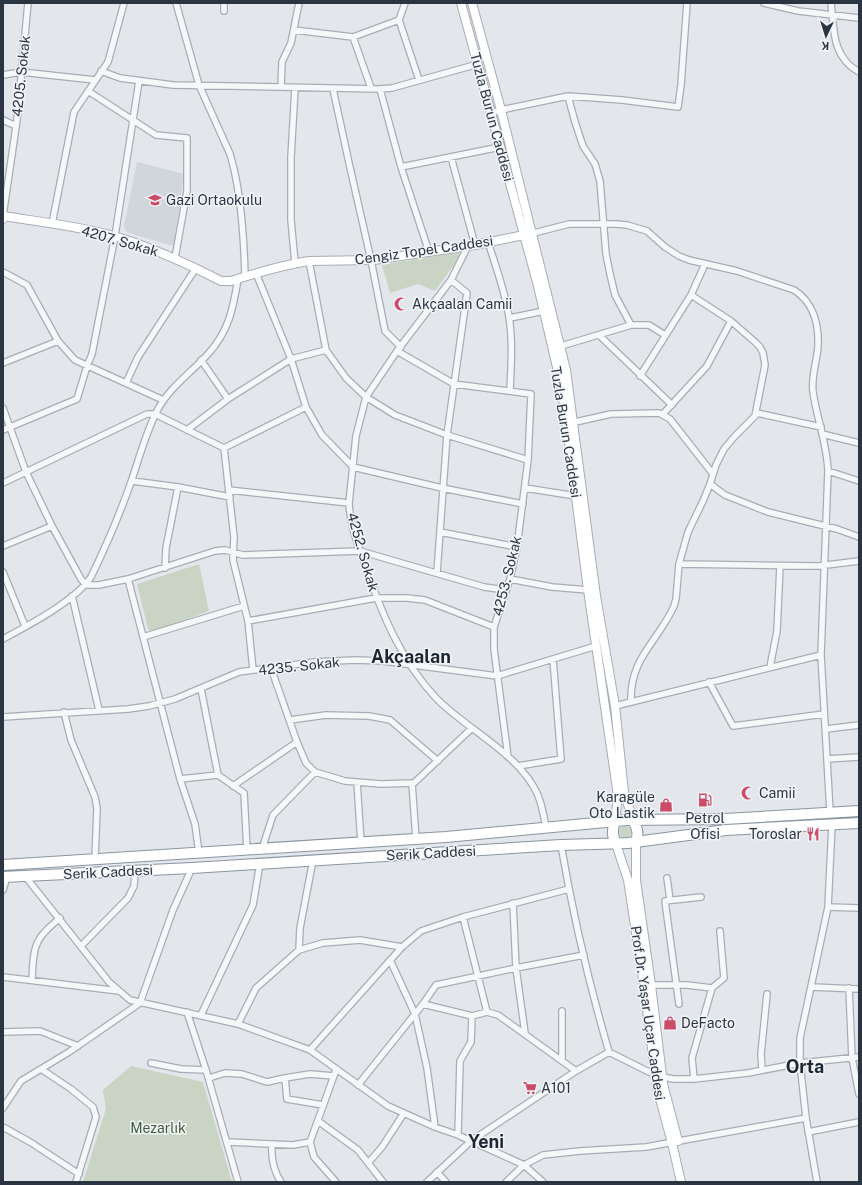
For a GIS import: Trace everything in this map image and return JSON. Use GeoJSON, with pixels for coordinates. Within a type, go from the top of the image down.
{"type":"FeatureCollection","features":[{"type":"Feature","properties":{"kind":"highway","name":"Serik Caddesi"},"geometry":{"type":"LineString","coordinates":[[3,865],[361,843],[615,821],[725,819],[859,810]]}},
{"type":"Feature","properties":{"kind":"highway"},"geometry":{"type":"LineString","coordinates":[[633,820],[638,829],[636,842]]}},
{"type":"Feature","properties":{"kind":"highway"},"geometry":{"type":"LineString","coordinates":[[615,821],[612,830],[616,844]]}},
{"type":"Feature","properties":{"kind":"highway","name":"Serik Caddesi"},"geometry":{"type":"LineString","coordinates":[[5,877],[192,868],[561,845],[616,844],[726,830],[859,823]]}},
{"type":"Feature","properties":{"kind":"main road","name":"Tuzla Burun Caddesi"},"geometry":{"type":"LineString","coordinates":[[461,3],[500,147],[528,234],[560,347],[568,382],[576,496],[618,796],[615,821]]}},
{"type":"Feature","properties":{"kind":"main road","name":"Tuzla Burun Caddesi"},"geometry":{"type":"LineString","coordinates":[[472,3],[501,110],[552,349],[570,423],[596,596],[615,706],[624,792],[633,820]]}},
{"type":"Feature","properties":{"kind":"main road","name":"4207. Sokak"},"geometry":{"type":"LineString","coordinates":[[4,216],[115,236],[174,258],[221,281],[238,279]]}},
{"type":"Feature","properties":{"kind":"main road","name":"Cengiz Topel Caddesi"},"geometry":{"type":"LineString","coordinates":[[238,279],[295,263],[309,261],[371,260],[429,252],[528,234]]}},
{"type":"Feature","properties":{"kind":"main road"},"geometry":{"type":"LineString","coordinates":[[636,842],[636,880],[651,985],[658,1076]]}},
{"type":"Feature","properties":{"kind":"main road","name":"Prof.Dr. Yaşar Uçar Caddesi"},"geometry":{"type":"LineString","coordinates":[[616,844],[628,880],[658,1076],[657,1088],[675,1142],[680,1182]]}},
{"type":"Feature","properties":{"kind":"street","name":"4205. Sokak"},"geometry":{"type":"LineString","coordinates":[[4,216],[16,126],[28,3]]}},
{"type":"Feature","properties":{"kind":"street"},"geometry":{"type":"LineString","coordinates":[[52,224],[74,112],[108,62],[124,3]]}},
{"type":"Feature","properties":{"kind":"street"},"geometry":{"type":"LineString","coordinates":[[3,638],[72,596],[86,585],[97,565],[132,481],[139,455],[155,414],[163,400],[178,382],[215,345],[230,319],[234,306],[244,250],[233,164],[199,85],[176,3]]}},
{"type":"Feature","properties":{"kind":"street"},"geometry":{"type":"LineString","coordinates":[[224,3],[224,11]]}},
{"type":"Feature","properties":{"kind":"street"},"geometry":{"type":"LineString","coordinates":[[281,87],[282,62],[291,43],[299,3]]}},
{"type":"Feature","properties":{"kind":"street"},"geometry":{"type":"LineString","coordinates":[[405,3],[399,20],[419,80]]}},
{"type":"Feature","properties":{"kind":"street"},"geometry":{"type":"LineString","coordinates":[[491,113],[568,96],[622,100],[678,107],[687,3]]}},
{"type":"Feature","properties":{"kind":"street"},"geometry":{"type":"LineString","coordinates":[[764,3],[798,11],[859,18]]}},
{"type":"Feature","properties":{"kind":"street"},"geometry":{"type":"LineString","coordinates":[[831,3],[838,50],[848,64],[859,72]]}},
{"type":"Feature","properties":{"kind":"street"},"geometry":{"type":"LineString","coordinates":[[294,30],[353,37],[399,20]]}},
{"type":"Feature","properties":{"kind":"street"},"geometry":{"type":"LineString","coordinates":[[353,37],[371,88]]}},
{"type":"Feature","properties":{"kind":"street"},"geometry":{"type":"LineString","coordinates":[[101,71],[120,78],[173,85],[380,89],[392,88],[478,64]]}},
{"type":"Feature","properties":{"kind":"street"},"geometry":{"type":"LineString","coordinates":[[3,75],[21,72],[95,80]]}},
{"type":"Feature","properties":{"kind":"street"},"geometry":{"type":"LineString","coordinates":[[3,430],[77,399],[92,354],[115,236],[134,122],[139,81]]}},
{"type":"Feature","properties":{"kind":"street"},"geometry":{"type":"LineString","coordinates":[[295,88],[291,158],[291,220],[295,263]]}},
{"type":"Feature","properties":{"kind":"street"},"geometry":{"type":"LineString","coordinates":[[333,89],[371,260],[385,331],[399,349],[454,384],[510,391],[510,318],[488,242]]}},
{"type":"Feature","properties":{"kind":"street"},"geometry":{"type":"LineString","coordinates":[[380,89],[401,167],[429,252]]}},
{"type":"Feature","properties":{"kind":"street"},"geometry":{"type":"LineString","coordinates":[[88,91],[156,135],[187,138],[187,191],[174,258]]}},
{"type":"Feature","properties":{"kind":"street"},"geometry":{"type":"LineString","coordinates":[[568,96],[583,146],[594,164],[600,181],[606,254],[615,295],[630,325]]}},
{"type":"Feature","properties":{"kind":"street"},"geometry":{"type":"LineString","coordinates":[[3,120],[16,126]]}},
{"type":"Feature","properties":{"kind":"street"},"geometry":{"type":"LineString","coordinates":[[401,167],[500,147]]}},
{"type":"Feature","properties":{"kind":"street"},"geometry":{"type":"LineString","coordinates":[[451,157],[471,245]]}},
{"type":"Feature","properties":{"kind":"street"},"geometry":{"type":"LineString","coordinates":[[528,234],[569,224],[627,225],[647,231],[672,253],[689,260],[737,271],[794,290],[808,301],[814,316],[818,333],[818,347],[813,386],[820,427],[827,455],[828,471],[821,655],[830,812]]}},
{"type":"Feature","properties":{"kind":"street","name":"4252. Sokak"},"geometry":{"type":"LineString","coordinates":[[471,245],[451,280],[399,349],[366,397],[358,429],[353,467],[349,504],[351,520],[376,598],[408,664],[437,699],[508,757],[525,774],[537,793],[546,828]]}},
{"type":"Feature","properties":{"kind":"street"},"geometry":{"type":"LineString","coordinates":[[309,261],[326,350],[346,378],[366,397],[395,415],[447,435],[528,460]]}},
{"type":"Feature","properties":{"kind":"street"},"geometry":{"type":"LineString","coordinates":[[640,376],[691,295],[705,264]]}},
{"type":"Feature","properties":{"kind":"street"},"geometry":{"type":"LineString","coordinates":[[126,383],[138,357],[196,268]]}},
{"type":"Feature","properties":{"kind":"street"},"geometry":{"type":"LineString","coordinates":[[3,272],[27,285],[58,341],[75,360],[163,400]]}},
{"type":"Feature","properties":{"kind":"street"},"geometry":{"type":"LineString","coordinates":[[256,273],[291,359],[306,406],[322,435],[353,467],[442,488],[523,504]]}},
{"type":"Feature","properties":{"kind":"street"},"geometry":{"type":"LineString","coordinates":[[437,573],[447,435],[467,293],[451,280]]}},
{"type":"Feature","properties":{"kind":"street"},"geometry":{"type":"LineString","coordinates":[[631,701],[632,682],[636,668],[644,651],[674,606],[679,564],[688,532],[710,484],[719,458],[729,442],[753,420],[757,413],[759,391],[765,365],[763,353],[754,342],[731,321],[691,295]]}},
{"type":"Feature","properties":{"kind":"street"},"geometry":{"type":"LineString","coordinates":[[510,318],[544,311]]}},
{"type":"Feature","properties":{"kind":"street"},"geometry":{"type":"LineString","coordinates":[[663,414],[707,366],[731,321]]}},
{"type":"Feature","properties":{"kind":"street"},"geometry":{"type":"LineString","coordinates":[[552,349],[600,336],[630,325],[650,325],[666,335]]}},
{"type":"Feature","properties":{"kind":"street"},"geometry":{"type":"LineString","coordinates":[[600,336],[640,376],[672,405]]}},
{"type":"Feature","properties":{"kind":"street"},"geometry":{"type":"LineString","coordinates":[[3,363],[58,341]]}},
{"type":"Feature","properties":{"kind":"street"},"geometry":{"type":"LineString","coordinates":[[187,430],[228,399],[291,359],[326,350]]}},
{"type":"Feature","properties":{"kind":"street"},"geometry":{"type":"LineString","coordinates":[[201,360],[228,399]]}},
{"type":"Feature","properties":{"kind":"street","name":"4253. Sokak"},"geometry":{"type":"LineString","coordinates":[[508,757],[494,650],[494,627],[510,579],[523,504],[528,460],[531,394],[510,391]]}},
{"type":"Feature","properties":{"kind":"street"},"geometry":{"type":"LineString","coordinates":[[224,448],[306,406]]}},
{"type":"Feature","properties":{"kind":"street"},"geometry":{"type":"LineString","coordinates":[[3,408],[26,472],[52,526],[81,580],[86,585],[99,585],[128,579],[215,551],[225,550],[243,555],[360,551],[484,587],[506,590]]}},
{"type":"Feature","properties":{"kind":"street"},"geometry":{"type":"LineString","coordinates":[[757,413],[820,427]]}},
{"type":"Feature","properties":{"kind":"street"},"geometry":{"type":"LineString","coordinates":[[3,482],[147,414],[155,414],[224,448]]}},
{"type":"Feature","properties":{"kind":"street"},"geometry":{"type":"LineString","coordinates":[[570,423],[611,414],[663,414],[670,419],[713,474]]}},
{"type":"Feature","properties":{"kind":"street"},"geometry":{"type":"LineString","coordinates":[[822,434],[859,443]]}},
{"type":"Feature","properties":{"kind":"street"},"geometry":{"type":"LineString","coordinates":[[224,448],[234,537],[234,568],[248,620],[253,670]]}},
{"type":"Feature","properties":{"kind":"street"},"geometry":{"type":"LineString","coordinates":[[828,471],[859,481]]}},
{"type":"Feature","properties":{"kind":"street"},"geometry":{"type":"LineString","coordinates":[[132,481],[178,487],[230,497]]}},
{"type":"Feature","properties":{"kind":"street"},"geometry":{"type":"LineString","coordinates":[[710,484],[725,495],[737,501],[768,512],[837,529],[859,537]]}},
{"type":"Feature","properties":{"kind":"street"},"geometry":{"type":"LineString","coordinates":[[165,568],[166,548],[178,487]]}},
{"type":"Feature","properties":{"kind":"street"},"geometry":{"type":"LineString","coordinates":[[525,488],[576,496]]}},
{"type":"Feature","properties":{"kind":"street"},"geometry":{"type":"LineString","coordinates":[[229,490],[349,504]]}},
{"type":"Feature","properties":{"kind":"street"},"geometry":{"type":"LineString","coordinates":[[3,546],[52,526]]}},
{"type":"Feature","properties":{"kind":"street"},"geometry":{"type":"LineString","coordinates":[[440,532],[516,547]]}},
{"type":"Feature","properties":{"kind":"street"},"geometry":{"type":"LineString","coordinates":[[679,564],[818,566],[859,561]]}},
{"type":"Feature","properties":{"kind":"street"},"geometry":{"type":"LineString","coordinates":[[770,666],[777,631],[780,566]]}},
{"type":"Feature","properties":{"kind":"street"},"geometry":{"type":"LineString","coordinates":[[3,572],[25,626]]}},
{"type":"Feature","properties":{"kind":"street"},"geometry":{"type":"LineString","coordinates":[[128,579],[180,779],[195,824],[199,853]]}},
{"type":"Feature","properties":{"kind":"street"},"geometry":{"type":"LineString","coordinates":[[510,579],[552,587],[588,590]]}},
{"type":"Feature","properties":{"kind":"street"},"geometry":{"type":"LineString","coordinates":[[72,596],[99,710]]}},
{"type":"Feature","properties":{"kind":"street"},"geometry":{"type":"LineString","coordinates":[[248,620],[376,598],[407,598],[425,600],[494,627]]}},
{"type":"Feature","properties":{"kind":"street"},"geometry":{"type":"LineString","coordinates":[[143,637],[244,606]]}},
{"type":"Feature","properties":{"kind":"street","name":"4235. Sokak"},"geometry":{"type":"LineString","coordinates":[[3,717],[128,709],[160,704],[201,689],[235,674],[253,670],[330,661],[383,661],[497,676],[596,646]]}},
{"type":"Feature","properties":{"kind":"street"},"geometry":{"type":"LineString","coordinates":[[615,706],[770,666],[821,655]]}},
{"type":"Feature","properties":{"kind":"street"},"geometry":{"type":"LineString","coordinates":[[518,766],[561,759],[553,659]]}},
{"type":"Feature","properties":{"kind":"street"},"geometry":{"type":"LineString","coordinates":[[271,668],[306,763],[315,772],[345,781],[381,784],[414,783],[472,728]]}},
{"type":"Feature","properties":{"kind":"street"},"geometry":{"type":"LineString","coordinates":[[709,682],[733,726],[824,714]]}},
{"type":"Feature","properties":{"kind":"street"},"geometry":{"type":"LineString","coordinates":[[201,689],[218,775]]}},
{"type":"Feature","properties":{"kind":"street"},"geometry":{"type":"LineString","coordinates":[[64,712],[71,740],[95,797],[97,808],[95,860]]}},
{"type":"Feature","properties":{"kind":"street"},"geometry":{"type":"LineString","coordinates":[[290,720],[326,715],[370,716],[390,720],[438,761]]}},
{"type":"Feature","properties":{"kind":"street"},"geometry":{"type":"LineString","coordinates":[[826,729],[859,725]]}},
{"type":"Feature","properties":{"kind":"street"},"geometry":{"type":"LineString","coordinates":[[233,786],[297,742]]}},
{"type":"Feature","properties":{"kind":"street"},"geometry":{"type":"LineString","coordinates":[[827,759],[859,757]]}},
{"type":"Feature","properties":{"kind":"street"},"geometry":{"type":"LineString","coordinates":[[262,849],[273,815],[315,772]]}},
{"type":"Feature","properties":{"kind":"street"},"geometry":{"type":"LineString","coordinates":[[180,779],[218,775],[244,793],[247,850]]}},
{"type":"Feature","properties":{"kind":"street"},"geometry":{"type":"LineString","coordinates":[[357,782],[361,843]]}},
{"type":"Feature","properties":{"kind":"street"},"geometry":{"type":"LineString","coordinates":[[412,783],[416,839]]}},
{"type":"Feature","properties":{"kind":"street"},"geometry":{"type":"LineString","coordinates":[[817,1182],[806,1118],[800,1063],[800,1038],[828,907],[832,825]]}},
{"type":"Feature","properties":{"kind":"street"},"geometry":{"type":"LineString","coordinates":[[561,845],[569,889],[593,996],[609,1052],[658,1076],[673,1079],[694,1079],[762,1070],[800,1063],[859,1057]]}},
{"type":"Feature","properties":{"kind":"street"},"geometry":{"type":"LineString","coordinates":[[299,950],[300,928],[313,860]]}},
{"type":"Feature","properties":{"kind":"street"},"geometry":{"type":"LineString","coordinates":[[201,1015],[253,905],[260,863]]}},
{"type":"Feature","properties":{"kind":"street"},"geometry":{"type":"LineString","coordinates":[[3,1108],[21,1081],[78,1046],[140,1003],[173,910],[192,868]]}},
{"type":"Feature","properties":{"kind":"street"},"geometry":{"type":"LineString","coordinates":[[81,946],[128,898],[134,886],[136,871]]}},
{"type":"Feature","properties":{"kind":"street"},"geometry":{"type":"LineString","coordinates":[[25,876],[110,982],[130,1000],[238,1024],[310,1050],[388,1106],[435,1127],[472,1141],[524,1165],[543,1182]]}},
{"type":"Feature","properties":{"kind":"street"},"geometry":{"type":"LineString","coordinates":[[3,890],[5,877]]}},
{"type":"Feature","properties":{"kind":"street"},"geometry":{"type":"LineString","coordinates":[[667,878],[670,900]]}},
{"type":"Feature","properties":{"kind":"street"},"geometry":{"type":"LineString","coordinates":[[310,1050],[402,947],[421,930],[463,916],[569,889]]}},
{"type":"Feature","properties":{"kind":"street"},"geometry":{"type":"LineString","coordinates":[[679,1004],[665,901],[701,897]]}},
{"type":"Feature","properties":{"kind":"street"},"geometry":{"type":"LineString","coordinates":[[513,903],[516,968],[525,1033]]}},
{"type":"Feature","properties":{"kind":"street"},"geometry":{"type":"LineString","coordinates":[[828,907],[859,908]]}},
{"type":"Feature","properties":{"kind":"street"},"geometry":{"type":"LineString","coordinates":[[463,916],[487,1012]]}},
{"type":"Feature","properties":{"kind":"street"},"geometry":{"type":"LineString","coordinates":[[32,980],[34,954],[38,941],[43,933],[60,918]]}},
{"type":"Feature","properties":{"kind":"street"},"geometry":{"type":"LineString","coordinates":[[694,1079],[692,1058],[712,988],[724,978],[720,931]]}},
{"type":"Feature","properties":{"kind":"street"},"geometry":{"type":"LineString","coordinates":[[238,1024],[256,988],[299,950],[323,943],[360,940],[402,947]]}},
{"type":"Feature","properties":{"kind":"street"},"geometry":{"type":"LineString","coordinates":[[358,1085],[423,1004],[436,985],[584,955]]}},
{"type":"Feature","properties":{"kind":"street"},"geometry":{"type":"LineString","coordinates":[[390,960],[415,1014],[427,1068],[435,1127]]}},
{"type":"Feature","properties":{"kind":"street"},"geometry":{"type":"LineString","coordinates":[[3,977],[119,991]]}},
{"type":"Feature","properties":{"kind":"street"},"geometry":{"type":"LineString","coordinates":[[651,985],[677,985],[712,988]]}},
{"type":"Feature","properties":{"kind":"street"},"geometry":{"type":"LineString","coordinates":[[811,987],[859,989]]}},
{"type":"Feature","properties":{"kind":"street"},"geometry":{"type":"LineString","coordinates":[[849,988],[852,1058],[859,1094]]}},
{"type":"Feature","properties":{"kind":"street"},"geometry":{"type":"LineString","coordinates":[[762,1070],[767,994]]}},
{"type":"Feature","properties":{"kind":"street"},"geometry":{"type":"LineString","coordinates":[[423,1004],[472,1016],[487,1012],[498,1015],[576,1071]]}},
{"type":"Feature","properties":{"kind":"street"},"geometry":{"type":"LineString","coordinates":[[562,1011],[562,1061]]}},
{"type":"Feature","properties":{"kind":"street"},"geometry":{"type":"LineString","coordinates":[[187,1012],[209,1078],[238,1182]]}},
{"type":"Feature","properties":{"kind":"street"},"geometry":{"type":"LineString","coordinates":[[458,1135],[460,1061],[471,1042],[472,1016]]}},
{"type":"Feature","properties":{"kind":"street"},"geometry":{"type":"LineString","coordinates":[[3,1032],[40,1030],[78,1046]]}},
{"type":"Feature","properties":{"kind":"street"},"geometry":{"type":"LineString","coordinates":[[427,1182],[472,1141],[576,1071],[609,1052]]}},
{"type":"Feature","properties":{"kind":"street"},"geometry":{"type":"LineString","coordinates":[[151,1064],[182,1069],[206,1070]]}},
{"type":"Feature","properties":{"kind":"street"},"geometry":{"type":"LineString","coordinates":[[41,1069],[71,1089],[93,1107],[96,1117],[76,1182]]}},
{"type":"Feature","properties":{"kind":"street"},"geometry":{"type":"LineString","coordinates":[[336,1070],[310,1142],[314,1157],[336,1182]]}},
{"type":"Feature","properties":{"kind":"street"},"geometry":{"type":"LineString","coordinates":[[209,1078],[226,1073],[242,1074],[267,1082],[310,1074],[334,1076]]}},
{"type":"Feature","properties":{"kind":"street"},"geometry":{"type":"LineString","coordinates":[[285,1078],[287,1098],[323,1105]]}},
{"type":"Feature","properties":{"kind":"street"},"geometry":{"type":"LineString","coordinates":[[369,1162],[382,1148],[404,1113]]}},
{"type":"Feature","properties":{"kind":"street"},"geometry":{"type":"LineString","coordinates":[[506,1182],[524,1165],[543,1155],[646,1147],[806,1118]]}},
{"type":"Feature","properties":{"kind":"street"},"geometry":{"type":"LineString","coordinates":[[318,1121],[358,1150],[369,1162],[383,1182]]}},
{"type":"Feature","properties":{"kind":"street"},"geometry":{"type":"LineString","coordinates":[[808,1132],[859,1122]]}},
{"type":"Feature","properties":{"kind":"street"},"geometry":{"type":"LineString","coordinates":[[3,1127],[30,1142],[79,1174]]}},
{"type":"Feature","properties":{"kind":"street"},"geometry":{"type":"LineString","coordinates":[[227,1142],[293,1145],[310,1142]]}},
{"type":"Feature","properties":{"kind":"street"},"geometry":{"type":"LineString","coordinates":[[272,1144],[271,1156],[276,1174],[281,1182]]}},
{"type":"Feature","properties":{"kind":"street"},"geometry":{"type":"LineString","coordinates":[[437,1172],[446,1182]]}},
{"type":"Feature","properties":{"kind":"shaded area","name":"Gazi Ortaokulu"},"geometry":{"type":"Polygon","coordinates":[[[137,162],[184,174],[174,245],[169,245],[126,232],[124,226],[137,162]]]}},
{"type":"Feature","properties":{"kind":"green space"},"geometry":{"type":"Polygon","coordinates":[[[457,252],[461,255],[435,291],[418,284],[390,293],[382,265],[457,252]]]}},
{"type":"Feature","properties":{"kind":"green space"},"geometry":{"type":"Polygon","coordinates":[[[199,564],[209,611],[153,632],[148,629],[137,584],[199,564]]]}},
{"type":"Feature","properties":{"kind":"green space"},"geometry":{"type":"Polygon","coordinates":[[[625,826],[629,828],[631,832],[629,836],[625,838],[621,836],[619,832],[621,828],[625,826]]]}},
{"type":"Feature","properties":{"kind":"green space","name":"Mezarlık"},"geometry":{"type":"Polygon","coordinates":[[[131,1066],[203,1082],[232,1182],[83,1182],[106,1109],[103,1090],[131,1066]]]}},
{"type":"Feature","properties":{"kind":"place","name":"Gazi Ortaokulu"},"geometry":{"type":"Point","coordinates":[155,200]}},
{"type":"Feature","properties":{"kind":"place","name":"Akçaalan Camii"},"geometry":{"type":"Point","coordinates":[401,304]}},
{"type":"Feature","properties":{"kind":"place","name":"Camii"},"geometry":{"type":"Point","coordinates":[748,793]}},
{"type":"Feature","properties":{"kind":"place","name":"Petrol Ofisi"},"geometry":{"type":"Point","coordinates":[705,800]}},
{"type":"Feature","properties":{"kind":"place","name":"Karagüle Oto Lastik"},"geometry":{"type":"Point","coordinates":[666,805]}},
{"type":"Feature","properties":{"kind":"place","name":"Toroslar"},"geometry":{"type":"Point","coordinates":[813,834]}},
{"type":"Feature","properties":{"kind":"place","name":"DeFacto"},"geometry":{"type":"Point","coordinates":[670,1023]}},
{"type":"Feature","properties":{"kind":"place","name":"A101"},"geometry":{"type":"Point","coordinates":[530,1088]}},
{"type":"Feature","properties":{"kind":"district","name":"Akçaalan"},"geometry":{"type":"Point","coordinates":[411,656]}},
{"type":"Feature","properties":{"kind":"district","name":"Orta"},"geometry":{"type":"Point","coordinates":[805,1066]}},
{"type":"Feature","properties":{"kind":"district","name":"Yeni"},"geometry":{"type":"Point","coordinates":[486,1141]}}]}
